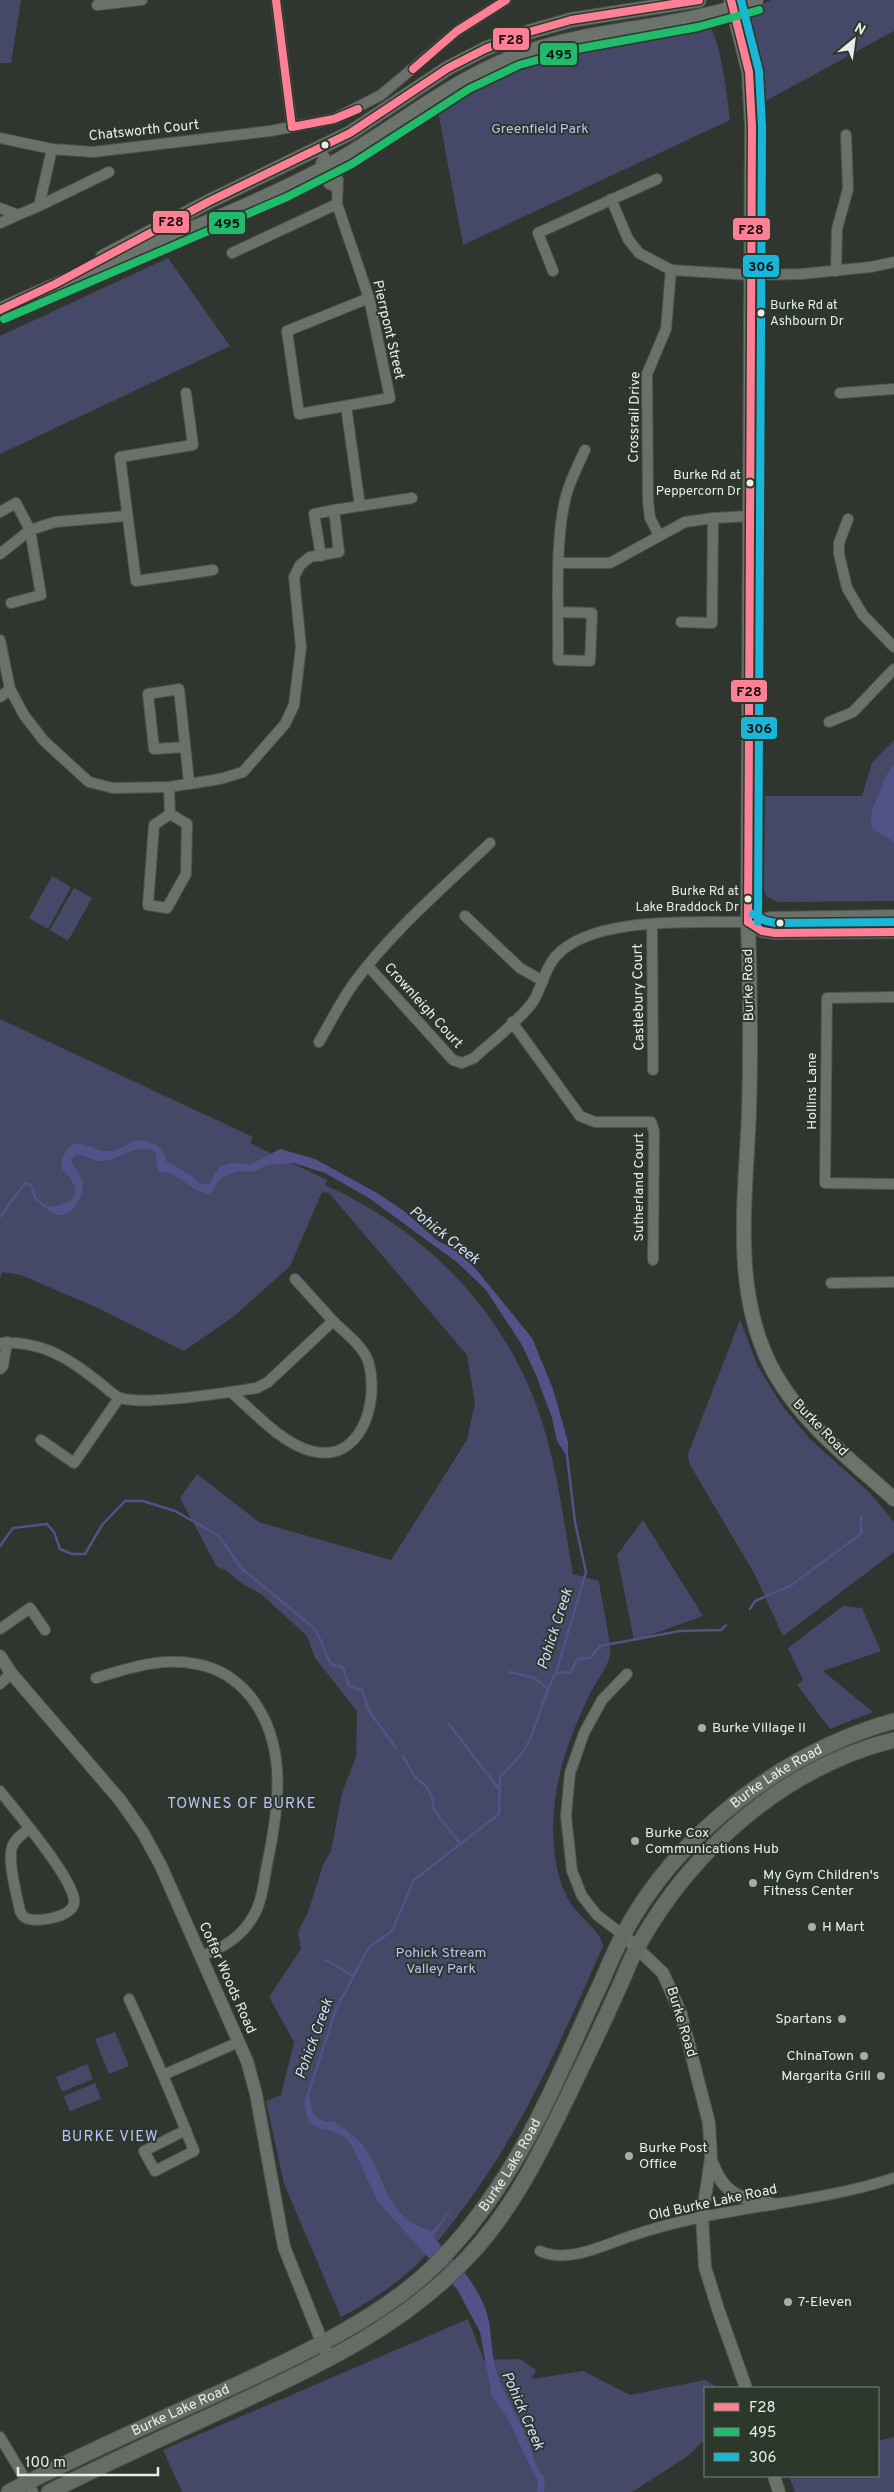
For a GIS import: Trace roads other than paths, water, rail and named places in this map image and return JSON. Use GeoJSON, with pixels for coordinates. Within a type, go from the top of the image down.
{"type":"FeatureCollection","features":[{"type":"Feature","properties":{"kind":"main road"},"geometry":{"type":"LineString","coordinates":[[0,310],[55,284],[208,202],[319,150],[367,123],[448,68],[506,40],[571,20],[699,0]]}},
{"type":"Feature","properties":{"kind":"main road"},"geometry":{"type":"LineString","coordinates":[[55,284],[154,245],[326,167],[376,138],[457,84],[513,57],[575,38],[660,26],[703,17],[732,4],[756,0]]}},
{"type":"Feature","properties":{"kind":"main road","name":"Burke Road"},"geometry":{"type":"LineString","coordinates":[[732,4],[745,52],[751,90],[751,516],[748,922],[750,1101],[745,1262],[752,1312],[764,1352],[774,1373],[798,1409],[822,1434],[894,1499]]}},
{"type":"Feature","properties":{"kind":"main road","name":"Burke Lake Road"},"geometry":{"type":"LineString","coordinates":[[9,2492],[30,2487],[322,2343],[398,2296],[428,2272],[456,2244],[495,2195],[524,2148],[540,2118],[623,1935],[660,1879],[693,1841],[750,1791],[801,1760],[850,1736],[894,1721]]}},
{"type":"Feature","properties":{"kind":"main road","name":"Burke Lake Road"},"geometry":{"type":"LineString","coordinates":[[49,2492],[329,2359],[384,2328],[440,2285],[468,2257],[505,2212],[534,2166],[637,1947],[674,1890],[707,1852],[742,1820],[810,1774],[858,1751],[894,1740]]}},
{"type":"Feature","properties":{"kind":"street"},"geometry":{"type":"LineString","coordinates":[[97,6],[142,0]]}},
{"type":"Feature","properties":{"kind":"street"},"geometry":{"type":"LineString","coordinates":[[276,0],[292,127]]}},
{"type":"Feature","properties":{"kind":"street","name":"Chatsworth Court"},"geometry":{"type":"LineString","coordinates":[[0,138],[52,149],[78,152],[118,150],[292,127],[334,119],[368,104],[394,85],[457,31],[506,0]]}},
{"type":"Feature","properties":{"kind":"street"},"geometry":{"type":"LineString","coordinates":[[836,271],[837,229],[848,189],[846,135]]}},
{"type":"Feature","properties":{"kind":"street"},"geometry":{"type":"LineString","coordinates":[[39,206],[52,149]]}},
{"type":"Feature","properties":{"kind":"street","name":"Pierrpont Street"},"geometry":{"type":"LineString","coordinates":[[319,150],[326,167],[329,184],[336,187],[337,204],[369,298],[390,398],[346,406]]}},
{"type":"Feature","properties":{"kind":"street"},"geometry":{"type":"LineString","coordinates":[[0,223],[109,172]]}},
{"type":"Feature","properties":{"kind":"street"},"geometry":{"type":"LineString","coordinates":[[553,271],[538,233],[657,179]]}},
{"type":"Feature","properties":{"kind":"street"},"geometry":{"type":"LineString","coordinates":[[611,199],[628,239],[639,253],[671,270],[751,275],[836,271],[894,262]]}},
{"type":"Feature","properties":{"kind":"street"},"geometry":{"type":"LineString","coordinates":[[232,253],[337,204]]}},
{"type":"Feature","properties":{"kind":"street"},"geometry":{"type":"LineString","coordinates":[[0,208],[18,215]]}},
{"type":"Feature","properties":{"kind":"street","name":"Crossrail Drive"},"geometry":{"type":"LineString","coordinates":[[659,535],[650,518],[648,501],[648,374],[666,328],[671,270]]}},
{"type":"Feature","properties":{"kind":"street"},"geometry":{"type":"LineString","coordinates":[[360,506],[346,406],[299,414],[287,331],[369,298]]}},
{"type":"Feature","properties":{"kind":"street"},"geometry":{"type":"LineString","coordinates":[[840,393],[894,389]]}},
{"type":"Feature","properties":{"kind":"street"},"geometry":{"type":"LineString","coordinates":[[186,393],[193,445],[120,457],[126,516],[136,582],[213,570]]}},
{"type":"Feature","properties":{"kind":"street"},"geometry":{"type":"LineString","coordinates":[[559,612],[592,614],[590,661],[558,660],[560,536],[566,494],[585,450]]}},
{"type":"Feature","properties":{"kind":"street"},"geometry":{"type":"LineString","coordinates":[[321,556],[314,514],[412,498]]}},
{"type":"Feature","properties":{"kind":"street"},"geometry":{"type":"LineString","coordinates":[[0,512],[16,503],[30,530],[42,595],[11,603]]}},
{"type":"Feature","properties":{"kind":"street"},"geometry":{"type":"LineString","coordinates":[[0,640],[10,689],[24,715],[44,741],[89,782],[113,788],[169,786],[220,779],[243,772],[285,724],[294,705],[301,647],[294,577],[300,566],[310,557],[339,552],[334,510]]}},
{"type":"Feature","properties":{"kind":"street"},"geometry":{"type":"LineString","coordinates":[[0,554],[30,530],[55,522],[126,516]]}},
{"type":"Feature","properties":{"kind":"street"},"geometry":{"type":"LineString","coordinates":[[560,564],[610,563],[685,522],[751,516]]}},
{"type":"Feature","properties":{"kind":"street"},"geometry":{"type":"LineString","coordinates":[[681,622],[712,623],[713,518]]}},
{"type":"Feature","properties":{"kind":"street"},"geometry":{"type":"LineString","coordinates":[[848,519],[839,548],[842,571],[847,588],[863,615],[894,647]]}},
{"type":"Feature","properties":{"kind":"street"},"geometry":{"type":"LineString","coordinates":[[829,722],[853,712],[894,669]]}},
{"type":"Feature","properties":{"kind":"street"},"geometry":{"type":"LineString","coordinates":[[0,697],[10,689]]}},
{"type":"Feature","properties":{"kind":"street"},"geometry":{"type":"LineString","coordinates":[[185,747],[154,749],[148,694],[179,689],[189,782]]}},
{"type":"Feature","properties":{"kind":"street"},"geometry":{"type":"LineString","coordinates":[[169,786],[170,814]]}},
{"type":"Feature","properties":{"kind":"street"},"geometry":{"type":"LineString","coordinates":[[170,814],[187,824],[186,874],[167,908],[148,905],[154,826],[170,814]]}},
{"type":"Feature","properties":{"kind":"street","name":"Crownleigh Court"},"geometry":{"type":"LineString","coordinates":[[319,1042],[353,985],[368,966],[418,913],[490,843]]}},
{"type":"Feature","properties":{"kind":"street"},"geometry":{"type":"LineString","coordinates":[[465,916],[520,968],[543,981]]}},
{"type":"Feature","properties":{"kind":"street"},"geometry":{"type":"LineString","coordinates":[[748,922],[771,918],[894,916]]}},
{"type":"Feature","properties":{"kind":"street"},"geometry":{"type":"LineString","coordinates":[[748,922],[762,931],[775,933],[894,932]]}},
{"type":"Feature","properties":{"kind":"street","name":"Crownleigh Court"},"geometry":{"type":"LineString","coordinates":[[368,966],[453,1060],[462,1063],[474,1058],[530,1005],[554,957],[578,940],[622,927],[748,922]]}},
{"type":"Feature","properties":{"kind":"street","name":"Castlebury Court"},"geometry":{"type":"LineString","coordinates":[[652,925],[653,1070]]}},
{"type":"Feature","properties":{"kind":"street","name":"Hollins Lane"},"geometry":{"type":"LineString","coordinates":[[894,997],[826,998],[825,1183],[894,1184]]}},
{"type":"Feature","properties":{"kind":"street","name":"Sutherland Court"},"geometry":{"type":"LineString","coordinates":[[512,1022],[580,1116],[595,1122],[651,1122],[654,1132],[653,1260]]}},
{"type":"Feature","properties":{"kind":"street"},"geometry":{"type":"LineString","coordinates":[[231,1392],[284,1438],[311,1451],[326,1452],[344,1447],[356,1439],[365,1426],[370,1412],[369,1364],[365,1354],[333,1321],[296,1278]]}},
{"type":"Feature","properties":{"kind":"street"},"geometry":{"type":"LineString","coordinates":[[831,1283],[894,1282]]}},
{"type":"Feature","properties":{"kind":"street"},"geometry":{"type":"LineString","coordinates":[[0,1369],[3,1366],[3,1343],[37,1345],[53,1351],[86,1372],[119,1398],[140,1400],[231,1392],[257,1388],[268,1382],[333,1321]]}},
{"type":"Feature","properties":{"kind":"street"},"geometry":{"type":"LineString","coordinates":[[42,1440],[74,1462],[119,1398]]}},
{"type":"Feature","properties":{"kind":"street"},"geometry":{"type":"LineString","coordinates":[[0,1629],[30,1608],[45,1630]]}},
{"type":"Feature","properties":{"kind":"street","name":"Coffer Woods Road"},"geometry":{"type":"LineString","coordinates":[[0,1656],[11,1673],[132,1816],[158,1860],[239,2042],[256,2094],[284,2247],[329,2359]]}},
{"type":"Feature","properties":{"kind":"street"},"geometry":{"type":"LineString","coordinates":[[96,1678],[148,1663],[182,1662],[198,1664],[237,1681],[257,1705],[271,1732],[276,1767],[276,1818],[260,1900],[254,1916],[233,1941],[201,1956]]}},
{"type":"Feature","properties":{"kind":"street"},"geometry":{"type":"LineString","coordinates":[[0,1684],[11,1673]]}},
{"type":"Feature","properties":{"kind":"street","name":"Burke Road"},"geometry":{"type":"LineString","coordinates":[[627,1674],[602,1700],[584,1733],[570,1774],[566,1816],[572,1871],[582,1896],[597,1915],[637,1947],[663,1973],[681,2014],[709,2123],[711,2159],[702,2217],[705,2267],[746,2387]]}},
{"type":"Feature","properties":{"kind":"street"},"geometry":{"type":"LineString","coordinates":[[0,1790],[69,1882],[74,1900],[73,1908],[67,1914],[29,1919],[23,1917],[20,1911],[10,1856],[12,1846],[29,1829]]}},
{"type":"Feature","properties":{"kind":"street"},"geometry":{"type":"LineString","coordinates":[[129,1999],[163,2075],[186,2130],[194,2151],[155,2171],[144,2151],[186,2130]]}},
{"type":"Feature","properties":{"kind":"street"},"geometry":{"type":"LineString","coordinates":[[163,2075],[239,2042]]}},
{"type":"Feature","properties":{"kind":"street"},"geometry":{"type":"LineString","coordinates":[[711,2159],[715,2170],[730,2191],[746,2200],[773,2204]]}},
{"type":"Feature","properties":{"kind":"street","name":"Old Burke Lake Road"},"geometry":{"type":"LineString","coordinates":[[540,2251],[557,2256],[577,2253],[651,2230],[702,2217],[855,2190],[894,2178]]}},
{"type":"Feature","properties":{"kind":"street"},"geometry":{"type":"LineString","coordinates":[[0,2437],[30,2487]]}},
{"type":"Feature","properties":{"kind":"street"},"geometry":{"type":"LineString","coordinates":[[774,2477],[780,2492]]}},
{"type":"Feature","properties":{"kind":"waterway","name":"Pohick Creek"},"geometry":{"type":"LineString","coordinates":[[0,1217],[25,1183],[31,1185],[35,1198],[46,1207]]}},
{"type":"Feature","properties":{"kind":"waterway","name":"Pohick Creek"},"geometry":{"type":"LineString","coordinates":[[308,2094],[336,2009],[369,1947],[392,1931],[414,1880],[499,1814],[500,1777],[521,1755],[534,1729],[547,1691],[556,1673],[586,1572],[575,1522],[567,1455]]}},
{"type":"Feature","properties":{"kind":"waterway"},"geometry":{"type":"LineString","coordinates":[[0,1546],[13,1528],[47,1524],[54,1532],[60,1549],[72,1554],[85,1554],[102,1525],[125,1501],[143,1501],[175,1511],[219,1536],[241,1568],[313,1627],[331,1664],[343,1668],[349,1686],[362,1690],[369,1711],[396,1748]]}},
{"type":"Feature","properties":{"kind":"waterway"},"geometry":{"type":"LineString","coordinates":[[750,1609],[755,1601],[790,1586],[861,1534],[861,1516]]}},
{"type":"Feature","properties":{"kind":"waterway"},"geometry":{"type":"LineString","coordinates":[[556,1673],[571,1672],[577,1659],[590,1658],[600,1646],[680,1631],[721,1630],[726,1625]]}},
{"type":"Feature","properties":{"kind":"waterway"},"geometry":{"type":"LineString","coordinates":[[510,1672],[534,1678],[547,1688]]}},
{"type":"Feature","properties":{"kind":"waterway"},"geometry":{"type":"LineString","coordinates":[[449,1724],[498,1788]]}},
{"type":"Feature","properties":{"kind":"waterway"},"geometry":{"type":"LineString","coordinates":[[403,1756],[415,1777],[427,1787],[432,1798],[434,1810],[461,1845]]}},
{"type":"Feature","properties":{"kind":"waterway"},"geometry":{"type":"LineString","coordinates":[[326,1960],[353,1976]]}},
{"type":"Feature","properties":{"kind":"place","name":"Burke Rd at Ashbourn Dr"},"geometry":{"type":"Point","coordinates":[761,313]}},
{"type":"Feature","properties":{"kind":"place","name":"Burke Rd at Peppercorn Dr"},"geometry":{"type":"Point","coordinates":[750,483]}},
{"type":"Feature","properties":{"kind":"place","name":"Burke Rd at Lake Braddock Dr"},"geometry":{"type":"Point","coordinates":[748,899]}},
{"type":"Feature","properties":{"kind":"place","name":"Burke Village II"},"geometry":{"type":"Point","coordinates":[702,1728]}},
{"type":"Feature","properties":{"kind":"place","name":"Burke Cox Communications Hub"},"geometry":{"type":"Point","coordinates":[635,1841]}},
{"type":"Feature","properties":{"kind":"place","name":"My Gym Children's Fitness Center"},"geometry":{"type":"Point","coordinates":[753,1883]}},
{"type":"Feature","properties":{"kind":"place","name":"H Mart"},"geometry":{"type":"Point","coordinates":[812,1927]}},
{"type":"Feature","properties":{"kind":"place","name":"Spartans"},"geometry":{"type":"Point","coordinates":[842,2019]}},
{"type":"Feature","properties":{"kind":"place","name":"ChinaTown"},"geometry":{"type":"Point","coordinates":[864,2056]}},
{"type":"Feature","properties":{"kind":"place","name":"Margarita Grill"},"geometry":{"type":"Point","coordinates":[881,2076]}},
{"type":"Feature","properties":{"kind":"place","name":"Burke Post Office"},"geometry":{"type":"Point","coordinates":[629,2156]}},
{"type":"Feature","properties":{"kind":"place","name":"7-Eleven"},"geometry":{"type":"Point","coordinates":[788,2302]}},
{"type":"Feature","properties":{"kind":"district","name":"TOWNES OF BURKE"},"geometry":{"type":"Point","coordinates":[242,1804]}},
{"type":"Feature","properties":{"kind":"district","name":"BURKE VIEW"},"geometry":{"type":"Point","coordinates":[110,2137]}},
{"type":"Feature","properties":{"kind":"park label","name":"Greenfield Park"},"geometry":{"type":"Point","coordinates":[540,129]}},
{"type":"Feature","properties":{"kind":"park label","name":"Pohick Stream Valley Park"},"geometry":{"type":"Point","coordinates":[441,1962]}}]}
